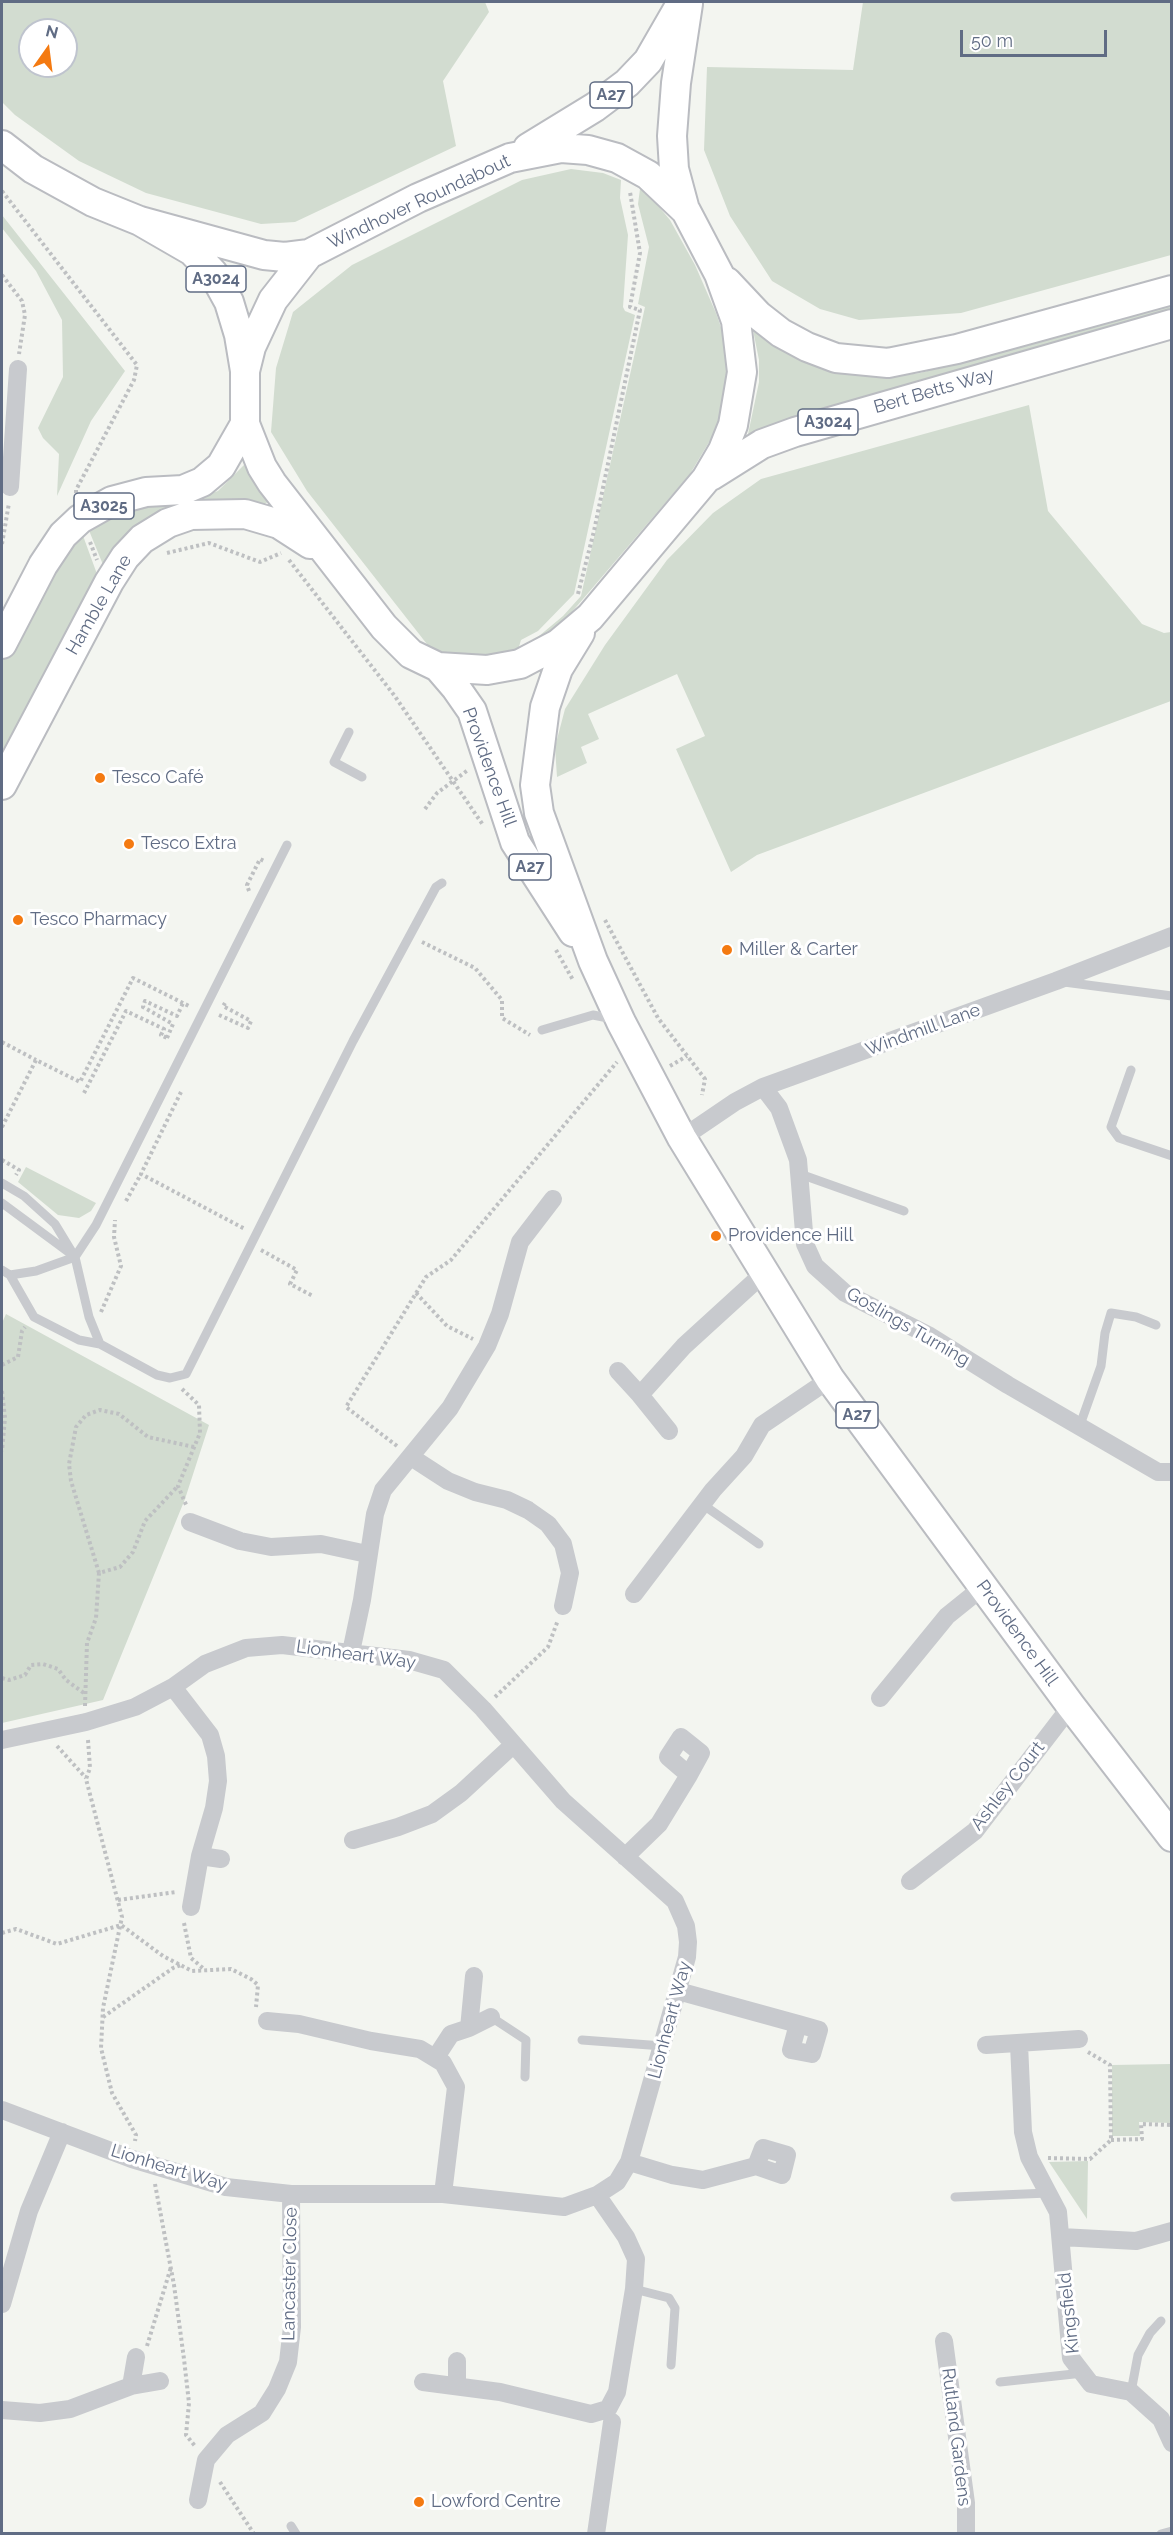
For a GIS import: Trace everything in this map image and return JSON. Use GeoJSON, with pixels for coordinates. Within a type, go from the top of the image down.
{"type":"FeatureCollection","features":[{"type":"Feature","properties":{"kind":"main road","name":"A27"},"geometry":{"type":"LineString","coordinates":[[510,158],[561,130],[627,83],[648,61],[682,2]]}},
{"type":"Feature","properties":{"kind":"main road"},"geometry":{"type":"LineString","coordinates":[[686,211],[674,170],[672,136],[676,83],[689,2]]}},
{"type":"Feature","properties":{"kind":"main road","name":"A3024"},"geometry":{"type":"LineString","coordinates":[[2,145],[33,169],[93,202],[140,221],[264,255],[285,257],[309,254]]}},
{"type":"Feature","properties":{"kind":"main road","name":"Windhover Roundabout"},"geometry":{"type":"LineString","coordinates":[[561,148],[588,150],[616,158],[648,175],[686,211],[719,274],[736,321],[742,372],[733,425],[723,450],[706,479],[581,609],[558,644],[520,664],[487,670],[438,668],[411,654],[384,627],[324,553],[262,466],[245,424],[245,371],[251,347],[273,300],[309,254],[418,198],[510,158],[561,148]]}},
{"type":"Feature","properties":{"kind":"main road","name":"A3024"},"geometry":{"type":"LineString","coordinates":[[140,221],[192,252],[213,273],[229,302],[239,335],[245,371]]}},
{"type":"Feature","properties":{"kind":"main road","name":"Bert Betts Way"},"geometry":{"type":"LineString","coordinates":[[719,274],[758,315],[781,333],[807,347],[836,358],[888,363],[957,350],[1172,290]]}},
{"type":"Feature","properties":{"kind":"main road","name":"Bert Betts Way"},"geometry":{"type":"LineString","coordinates":[[706,479],[762,444],[795,432],[1172,324]]}},
{"type":"Feature","properties":{"kind":"main road","name":"A3025"},"geometry":{"type":"LineString","coordinates":[[2,644],[43,565],[63,535],[80,519],[112,501],[146,492],[183,490],[202,482],[221,466],[245,424]]}},
{"type":"Feature","properties":{"kind":"main road","name":"Hamble Lane"},"geometry":{"type":"LineString","coordinates":[[2,785],[109,582],[125,556],[142,538],[168,523],[191,515],[245,514],[279,524],[324,553]]}},
{"type":"Feature","properties":{"kind":"main road","name":"Providence Hill"},"geometry":{"type":"LineString","coordinates":[[581,609],[551,688],[544,717],[535,785],[539,813],[593,961],[621,1022],[682,1138],[830,1379],[1071,1706],[1172,1837]]}},
{"type":"Feature","properties":{"kind":"main road","name":"Providence Hill"},"geometry":{"type":"LineString","coordinates":[[438,668],[472,711],[515,842],[549,898],[593,961]]}},
{"type":"Feature","properties":{"kind":"street"},"geometry":{"type":"LineString","coordinates":[[10,491],[8,425],[18,369]]}},
{"type":"Feature","properties":{"kind":"street","name":"Windmill Lane"},"geometry":{"type":"LineString","coordinates":[[682,1138],[735,1102],[763,1087],[1056,981],[1172,936]]}},
{"type":"Feature","properties":{"kind":"street","name":"Goslings Turning"},"geometry":{"type":"LineString","coordinates":[[763,1087],[779,1108],[798,1160],[805,1244],[815,1266],[845,1293],[928,1335],[1008,1385],[1158,1472],[1172,1472]]}},
{"type":"Feature","properties":{"kind":"street"},"geometry":{"type":"LineString","coordinates":[[351,1652],[362,1600],[367,1554],[375,1514],[383,1490],[450,1408],[487,1346],[500,1314],[520,1242],[553,1199]]}},
{"type":"Feature","properties":{"kind":"street"},"geometry":{"type":"LineString","coordinates":[[640,1395],[684,1346],[764,1273]]}},
{"type":"Feature","properties":{"kind":"street"},"geometry":{"type":"LineString","coordinates":[[618,1371],[669,1431]]}},
{"type":"Feature","properties":{"kind":"street"},"geometry":{"type":"LineString","coordinates":[[634,1594],[702,1504],[744,1456],[762,1425],[830,1379]]}},
{"type":"Feature","properties":{"kind":"street"},"geometry":{"type":"LineString","coordinates":[[411,1457],[448,1481],[475,1492],[507,1500],[528,1510],[548,1524],[563,1544],[577,1575],[563,1606]]}},
{"type":"Feature","properties":{"kind":"street"},"geometry":{"type":"LineString","coordinates":[[190,1522],[240,1541],[271,1547],[321,1544],[367,1554]]}},
{"type":"Feature","properties":{"kind":"street"},"geometry":{"type":"LineString","coordinates":[[880,1698],[948,1616],[983,1587]]}},
{"type":"Feature","properties":{"kind":"street","name":"Lionheart Way"},"geometry":{"type":"LineString","coordinates":[[2,1740],[86,1722],[135,1707],[173,1688],[205,1664],[246,1648],[282,1645],[351,1652],[409,1660],[444,1670],[483,1708],[563,1801],[675,1901],[686,1926],[687,1958],[629,2162],[617,2181],[597,2195],[564,2207],[442,2194],[291,2194],[226,2187],[152,2166],[2,2110]]}},
{"type":"Feature","properties":{"kind":"street"},"geometry":{"type":"LineString","coordinates":[[173,1688],[210,1735],[216,1756],[218,1781],[214,1808],[185,1908]]}},
{"type":"Feature","properties":{"kind":"street","name":"Ashley Court"},"geometry":{"type":"LineString","coordinates":[[910,1881],[975,1831],[1071,1706]]}},
{"type":"Feature","properties":{"kind":"street"},"geometry":{"type":"LineString","coordinates":[[353,1840],[432,1814],[461,1793],[513,1745]]}},
{"type":"Feature","properties":{"kind":"street"},"geometry":{"type":"LineString","coordinates":[[625,1857],[659,1824],[689,1775]]}},
{"type":"Feature","properties":{"kind":"street"},"geometry":{"type":"LineString","coordinates":[[200,1856],[221,1859]]}},
{"type":"Feature","properties":{"kind":"street"},"geometry":{"type":"LineString","coordinates":[[469,2028],[474,1976]]}},
{"type":"Feature","properties":{"kind":"street"},"geometry":{"type":"LineString","coordinates":[[678,1991],[798,2024]]}},
{"type":"Feature","properties":{"kind":"street"},"geometry":{"type":"LineString","coordinates":[[267,2021],[300,2016],[371,2041],[420,2049],[436,2056],[456,2086],[442,2194]]}},
{"type":"Feature","properties":{"kind":"street"},"geometry":{"type":"LineString","coordinates":[[436,2056],[451,2034],[491,2017]]}},
{"type":"Feature","properties":{"kind":"street"},"geometry":{"type":"LineString","coordinates":[[986,2045],[1079,2039]]}},
{"type":"Feature","properties":{"kind":"street","name":"Kingsfield"},"geometry":{"type":"LineString","coordinates":[[1020,2044],[1023,2132],[1029,2157],[1058,2212],[1071,2358],[1091,2384],[1131,2392]]}},
{"type":"Feature","properties":{"kind":"street"},"geometry":{"type":"LineString","coordinates":[[2,2304],[30,2211],[62,2132]]}},
{"type":"Feature","properties":{"kind":"street"},"geometry":{"type":"LineString","coordinates":[[629,2162],[672,2175],[703,2180],[756,2166]]}},
{"type":"Feature","properties":{"kind":"street","name":"Lancaster Close"},"geometry":{"type":"LineString","coordinates":[[198,2500],[206,2460],[227,2435],[262,2413],[277,2389],[288,2362],[292,2327],[291,2194]]}},
{"type":"Feature","properties":{"kind":"street"},"geometry":{"type":"LineString","coordinates":[[423,2382],[500,2392],[591,2414],[608,2409],[617,2392],[634,2289],[636,2259],[626,2237],[597,2195]]}},
{"type":"Feature","properties":{"kind":"street"},"geometry":{"type":"LineString","coordinates":[[1061,2237],[1136,2241],[1172,2231]]}},
{"type":"Feature","properties":{"kind":"street","name":"Rutland Gardens"},"geometry":{"type":"LineString","coordinates":[[944,2341],[966,2503],[966,2534]]}},
{"type":"Feature","properties":{"kind":"street"},"geometry":{"type":"LineString","coordinates":[[131,2386],[136,2361]]}},
{"type":"Feature","properties":{"kind":"street"},"geometry":{"type":"LineString","coordinates":[[457,2361],[457,2386]]}},
{"type":"Feature","properties":{"kind":"street"},"geometry":{"type":"LineString","coordinates":[[2,2409],[40,2413],[70,2409],[131,2386],[160,2381]]}},
{"type":"Feature","properties":{"kind":"street"},"geometry":{"type":"LineString","coordinates":[[1131,2392],[1161,2419],[1172,2443]]}},
{"type":"Feature","properties":{"kind":"street"},"geometry":{"type":"LineString","coordinates":[[596,2534],[612,2422]]}},
{"type":"Feature","properties":{"kind":"lane"},"geometry":{"type":"LineString","coordinates":[[349,732],[334,762],[362,777]]}},
{"type":"Feature","properties":{"kind":"lane"},"geometry":{"type":"LineString","coordinates":[[287,845],[96,1225],[75,1257],[36,1270],[6,1273],[34,1317],[79,1341],[100,1344],[157,1375],[170,1378],[186,1374],[195,1359],[409,935],[436,887],[442,883]]}},
{"type":"Feature","properties":{"kind":"lane"},"geometry":{"type":"LineString","coordinates":[[1056,981],[1172,996]]}},
{"type":"Feature","properties":{"kind":"lane"},"geometry":{"type":"LineString","coordinates":[[542,1030],[593,1015],[621,1022]]}},
{"type":"Feature","properties":{"kind":"lane"},"geometry":{"type":"LineString","coordinates":[[1131,1070],[1111,1127],[1119,1138],[1172,1156]]}},
{"type":"Feature","properties":{"kind":"lane"},"geometry":{"type":"LineString","coordinates":[[800,1174],[904,1211]]}},
{"type":"Feature","properties":{"kind":"lane"},"geometry":{"type":"LineString","coordinates":[[2,1184],[24,1196],[55,1224],[75,1257],[89,1317],[100,1344]]}},
{"type":"Feature","properties":{"kind":"lane"},"geometry":{"type":"LineString","coordinates":[[2,1203],[75,1257]]}},
{"type":"Feature","properties":{"kind":"lane"},"geometry":{"type":"LineString","coordinates":[[1080,1425],[1101,1366],[1105,1333],[1111,1313],[1136,1317],[1156,1325]]}},
{"type":"Feature","properties":{"kind":"lane"},"geometry":{"type":"LineString","coordinates":[[702,1504],[759,1544]]}},
{"type":"Feature","properties":{"kind":"lane"},"geometry":{"type":"LineString","coordinates":[[491,2017],[526,2040],[525,2077]]}},
{"type":"Feature","properties":{"kind":"lane"},"geometry":{"type":"LineString","coordinates":[[582,2040],[663,2046]]}},
{"type":"Feature","properties":{"kind":"lane"},"geometry":{"type":"LineString","coordinates":[[955,2197],[1048,2193]]}},
{"type":"Feature","properties":{"kind":"lane"},"geometry":{"type":"LineString","coordinates":[[634,2289],[669,2298],[675,2308],[671,2365]]}},
{"type":"Feature","properties":{"kind":"lane"},"geometry":{"type":"LineString","coordinates":[[1131,2392],[1138,2355],[1150,2333],[1161,2321]]}},
{"type":"Feature","properties":{"kind":"lane"},"geometry":{"type":"LineString","coordinates":[[1000,2382],[1083,2373]]}},
{"type":"Feature","properties":{"kind":"lane"},"geometry":{"type":"LineString","coordinates":[[1161,2534],[1172,2531]]}},
{"type":"Feature","properties":{"kind":"path"},"geometry":{"type":"LineString","coordinates":[[581,609],[577,596],[594,531],[640,310],[630,307],[640,253],[630,189]]}},
{"type":"Feature","properties":{"kind":"path"},"geometry":{"type":"LineString","coordinates":[[2,275],[22,301],[25,315],[18,369]]}},
{"type":"Feature","properties":{"kind":"path"},"geometry":{"type":"LineString","coordinates":[[2,544],[10,491]]}},
{"type":"Feature","properties":{"kind":"path"},"geometry":{"type":"LineString","coordinates":[[425,809],[437,793],[454,780]]}},
{"type":"Feature","properties":{"kind":"path"},"geometry":{"type":"LineString","coordinates":[[604,917],[658,1018],[705,1079],[702,1095]]}},
{"type":"Feature","properties":{"kind":"path"},"geometry":{"type":"LineString","coordinates":[[409,935],[475,968],[502,1000],[502,1018],[534,1037]]}},
{"type":"Feature","properties":{"kind":"path"},"geometry":{"type":"LineString","coordinates":[[2,1042],[80,1082],[133,978],[183,1003],[177,1016],[146,1001],[143,1007],[173,1024],[166,1038]]}},
{"type":"Feature","properties":{"kind":"path"},"geometry":{"type":"LineString","coordinates":[[214,1024],[220,1014],[248,1028],[251,1021],[223,1006],[229,996],[215,988]]}},
{"type":"Feature","properties":{"kind":"path"},"geometry":{"type":"LineString","coordinates":[[84,1093],[126,1011],[164,1029],[161,1035],[166,1038],[172,1040],[175,1036]]}},
{"type":"Feature","properties":{"kind":"path"},"geometry":{"type":"LineString","coordinates":[[663,1070],[687,1056]]}},
{"type":"Feature","properties":{"kind":"path"},"geometry":{"type":"LineString","coordinates":[[411,1457],[346,1407],[426,1277],[451,1260],[619,1059]]}},
{"type":"Feature","properties":{"kind":"path"},"geometry":{"type":"LineString","coordinates":[[2,1127],[36,1060]]}},
{"type":"Feature","properties":{"kind":"path"},"geometry":{"type":"LineString","coordinates":[[183,1085],[141,1174],[248,1230],[243,1240],[297,1270],[290,1284],[313,1296]]}},
{"type":"Feature","properties":{"kind":"path"},"geometry":{"type":"LineString","coordinates":[[2,1160],[19,1170],[16,1175],[10,1173]]}},
{"type":"Feature","properties":{"kind":"path"},"geometry":{"type":"LineString","coordinates":[[416,1293],[447,1326],[487,1346]]}},
{"type":"Feature","properties":{"kind":"path"},"geometry":{"type":"LineString","coordinates":[[99,1573],[120,1567],[133,1552],[145,1521],[178,1486],[200,1432],[199,1405],[170,1378]]}},
{"type":"Feature","properties":{"kind":"path"},"geometry":{"type":"LineString","coordinates":[[2,1391],[6,1418],[2,1451]]}},
{"type":"Feature","properties":{"kind":"path"},"geometry":{"type":"LineString","coordinates":[[86,1779],[90,1767],[85,1694],[87,1643],[96,1618],[99,1573],[69,1464],[76,1427],[86,1415],[100,1410],[119,1414],[148,1437],[194,1447]]}},
{"type":"Feature","properties":{"kind":"path"},"geometry":{"type":"LineString","coordinates":[[178,1486],[185,1499],[190,1522]]}},
{"type":"Feature","properties":{"kind":"path"},"geometry":{"type":"LineString","coordinates":[[483,1708],[548,1647],[563,1606]]}},
{"type":"Feature","properties":{"kind":"path"},"geometry":{"type":"LineString","coordinates":[[2,1678],[9,1680],[25,1675],[31,1665],[44,1664],[58,1669],[66,1680],[85,1694]]}},
{"type":"Feature","properties":{"kind":"path"},"geometry":{"type":"LineString","coordinates":[[41,1730],[86,1779],[122,1917],[103,2018],[101,2048],[112,2093],[136,2135],[132,2159]]}},
{"type":"Feature","properties":{"kind":"path"},"geometry":{"type":"LineString","coordinates":[[118,1900],[156,1893],[182,1892],[191,1958],[204,1969]]}},
{"type":"Feature","properties":{"kind":"path"},"geometry":{"type":"LineString","coordinates":[[2,1933],[16,1929],[57,1944],[121,1925]]}},
{"type":"Feature","properties":{"kind":"path"},"geometry":{"type":"LineString","coordinates":[[121,1925],[163,1956],[192,1971],[231,1969],[251,1979],[258,1985],[256,2016],[267,2021]]}},
{"type":"Feature","properties":{"kind":"path"},"geometry":{"type":"LineString","coordinates":[[103,2018],[173,1968],[181,1965]]}},
{"type":"Feature","properties":{"kind":"path"},"geometry":{"type":"LineString","coordinates":[[1079,2039],[1088,2052],[1110,2065],[1111,2140]]}},
{"type":"Feature","properties":{"kind":"path"},"geometry":{"type":"LineString","coordinates":[[1029,2157],[1090,2159],[1111,2140],[1142,2139],[1141,2124],[1172,2125]]}},
{"type":"Feature","properties":{"kind":"path"},"geometry":{"type":"LineString","coordinates":[[152,2166],[171,2266],[189,2403],[186,2435],[206,2460],[254,2534]]}},
{"type":"Feature","properties":{"kind":"path"},"geometry":{"type":"LineString","coordinates":[[136,2361],[142,2364],[171,2266]]}},
{"type":"Feature","properties":{"kind":"shaded area"},"geometry":{"type":"Polygon","coordinates":[[[2,2],[485,2],[489,12],[443,81],[456,146],[295,222],[261,224],[146,193],[79,161],[15,115],[2,102],[2,2]]]}},
{"type":"Feature","properties":{"kind":"shaded area"},"geometry":{"type":"Polygon","coordinates":[[[863,2],[1171,2],[1171,255],[961,313],[859,320],[820,309],[772,281],[730,216],[704,150],[707,67],[853,70],[863,2]]]}},
{"type":"Feature","properties":{"kind":"shaded area"},"geometry":{"type":"Polygon","coordinates":[[[571,169],[603,173],[621,180],[620,198],[628,235],[623,307],[625,311],[635,315],[574,594],[538,631],[521,640],[518,650],[499,657],[447,656],[430,648],[307,491],[271,432],[276,368],[293,312],[352,265],[522,180],[571,169]]]}},
{"type":"Feature","properties":{"kind":"shaded area"},"geometry":{"type":"Polygon","coordinates":[[[640,189],[650,196],[670,220],[695,265],[716,313],[724,336],[727,358],[724,404],[715,432],[690,474],[565,620],[533,645],[533,641],[563,616],[581,596],[645,307],[638,304],[649,247],[638,204],[640,189]]]}},
{"type":"Feature","properties":{"kind":"shaded area"},"geometry":{"type":"Polygon","coordinates":[[[2,215],[125,371],[91,421],[57,496],[59,454],[43,438],[38,428],[63,377],[62,320],[36,271],[2,228],[2,215]]]}},
{"type":"Feature","properties":{"kind":"shaded area"},"geometry":{"type":"Polygon","coordinates":[[[1171,305],[1171,313],[747,439],[759,382],[759,360],[753,330],[784,349],[849,373],[875,377],[899,376],[920,373],[1171,305]]]}},
{"type":"Feature","properties":{"kind":"shaded area"},"geometry":{"type":"Polygon","coordinates":[[[1029,405],[1048,511],[1142,624],[1164,633],[1171,632],[1171,701],[757,855],[731,872],[676,749],[705,736],[677,674],[588,714],[599,739],[581,747],[587,763],[557,777],[555,747],[565,709],[605,645],[667,560],[713,513],[761,479],[1029,405]]]}},
{"type":"Feature","properties":{"kind":"shaded area"},"geometry":{"type":"Polygon","coordinates":[[[244,465],[269,501],[262,506],[223,503],[106,572],[88,528],[132,508],[203,496],[218,491],[244,465]]]}},
{"type":"Feature","properties":{"kind":"shaded area"},"geometry":{"type":"Polygon","coordinates":[[[82,533],[97,574],[102,579],[2,768],[2,661],[32,602],[82,533]]]}},
{"type":"Feature","properties":{"kind":"shaded area"},"geometry":{"type":"Polygon","coordinates":[[[26,1167],[96,1203],[91,1211],[79,1218],[58,1215],[18,1182],[26,1167]]]}},
{"type":"Feature","properties":{"kind":"shaded area"},"geometry":{"type":"Polygon","coordinates":[[[6,1314],[209,1425],[185,1499],[103,1700],[2,1723],[2,1323],[6,1314]]]}},
{"type":"Feature","properties":{"kind":"shaded area"},"geometry":{"type":"Polygon","coordinates":[[[1171,2064],[1171,2123],[1139,2122],[1140,2136],[1112,2136],[1112,2065],[1171,2064]]]}},
{"type":"Feature","properties":{"kind":"shaded area"},"geometry":{"type":"Polygon","coordinates":[[[1088,2161],[1087,2219],[1049,2162],[1088,2161]]]}},
{"type":"Feature","properties":{"kind":"place","name":"Tesco Café"},"geometry":{"type":"Point","coordinates":[100,778]}},
{"type":"Feature","properties":{"kind":"place","name":"Tesco Extra"},"geometry":{"type":"Point","coordinates":[129,844]}},
{"type":"Feature","properties":{"kind":"place","name":"Tesco Pharmacy"},"geometry":{"type":"Point","coordinates":[18,920]}},
{"type":"Feature","properties":{"kind":"place","name":"Miller & Carter"},"geometry":{"type":"Point","coordinates":[727,950]}},
{"type":"Feature","properties":{"kind":"place","name":"Providence Hill"},"geometry":{"type":"Point","coordinates":[716,1236]}},
{"type":"Feature","properties":{"kind":"place","name":"Lowford Centre"},"geometry":{"type":"Point","coordinates":[419,2502]}}]}
